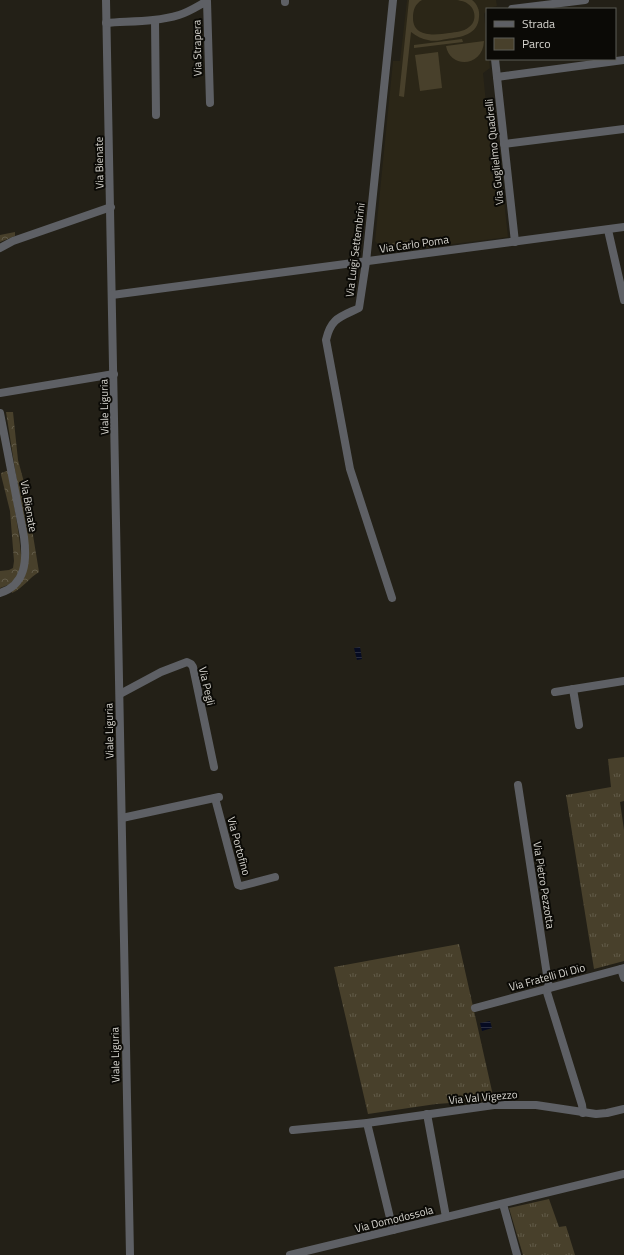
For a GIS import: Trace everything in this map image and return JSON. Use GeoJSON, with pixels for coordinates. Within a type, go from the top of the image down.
{"type":"FeatureCollection","features":[{"type":"Feature","properties":{"kind":"street","name":"Via Bienate"},"geometry":{"type":"LineString","coordinates":[[106,0],[111,207]]}},
{"type":"Feature","properties":{"kind":"street","name":"Via Luigi Settembrini"},"geometry":{"type":"LineString","coordinates":[[392,598],[350,469],[326,340],[331,325],[335,320],[359,308],[366,262],[393,0]]}},
{"type":"Feature","properties":{"kind":"street"},"geometry":{"type":"LineString","coordinates":[[520,8],[584,0]]}},
{"type":"Feature","properties":{"kind":"street","name":"Via Strapera"},"geometry":{"type":"LineString","coordinates":[[106,23],[155,20],[182,14],[208,1],[210,103]]}},
{"type":"Feature","properties":{"kind":"street"},"geometry":{"type":"LineString","coordinates":[[155,20],[156,115]]}},
{"type":"Feature","properties":{"kind":"street","name":"Via Guglielmo Quadrelli"},"geometry":{"type":"LineString","coordinates":[[495,60],[515,242]]}},
{"type":"Feature","properties":{"kind":"street"},"geometry":{"type":"LineString","coordinates":[[497,77],[624,60]]}},
{"type":"Feature","properties":{"kind":"street"},"geometry":{"type":"LineString","coordinates":[[504,144],[624,129]]}},
{"type":"Feature","properties":{"kind":"street"},"geometry":{"type":"LineString","coordinates":[[0,248],[13,241],[111,207]]}},
{"type":"Feature","properties":{"kind":"street","name":"Viale Liguria"},"geometry":{"type":"LineString","coordinates":[[111,207],[130,1255]]}},
{"type":"Feature","properties":{"kind":"street","name":"Via Carlo Poma"},"geometry":{"type":"LineString","coordinates":[[112,295],[624,228]]}},
{"type":"Feature","properties":{"kind":"street"},"geometry":{"type":"LineString","coordinates":[[608,230],[624,300]]}},
{"type":"Feature","properties":{"kind":"street"},"geometry":{"type":"LineString","coordinates":[[0,393],[114,374]]}},
{"type":"Feature","properties":{"kind":"street","name":"Via Bienate"},"geometry":{"type":"LineString","coordinates":[[0,413],[24,537],[25,555],[24,570],[19,579],[11,588],[0,593]]}},
{"type":"Feature","properties":{"kind":"street","name":"Via Pegli"},"geometry":{"type":"LineString","coordinates":[[120,694],[161,672],[187,662],[191,664],[193,667],[214,767]]}},
{"type":"Feature","properties":{"kind":"street"},"geometry":{"type":"LineString","coordinates":[[555,692],[624,681]]}},
{"type":"Feature","properties":{"kind":"street"},"geometry":{"type":"LineString","coordinates":[[573,689],[579,725]]}},
{"type":"Feature","properties":{"kind":"street","name":"Via Pietro Pezzotta"},"geometry":{"type":"LineString","coordinates":[[518,785],[547,988],[582,1105],[583,1113]]}},
{"type":"Feature","properties":{"kind":"street","name":"Via Portofino"},"geometry":{"type":"LineString","coordinates":[[122,818],[217,798],[238,885],[241,886],[275,878]]}},
{"type":"Feature","properties":{"kind":"street"},"geometry":{"type":"LineString","coordinates":[[623,968],[624,978]]}},
{"type":"Feature","properties":{"kind":"street","name":"Via Fratelli Di Dio"},"geometry":{"type":"LineString","coordinates":[[475,1008],[623,968]]}},
{"type":"Feature","properties":{"kind":"street","name":"Via Val Vigezzo"},"geometry":{"type":"LineString","coordinates":[[293,1130],[367,1123],[494,1105],[513,1104],[541,1106],[583,1113],[604,1113],[624,1109]]}},
{"type":"Feature","properties":{"kind":"street"},"geometry":{"type":"LineString","coordinates":[[427,1114],[446,1217]]}},
{"type":"Feature","properties":{"kind":"street"},"geometry":{"type":"LineString","coordinates":[[367,1123],[393,1230]]}},
{"type":"Feature","properties":{"kind":"street","name":"Via Domodossola"},"geometry":{"type":"LineString","coordinates":[[290,1255],[624,1174]]}},
{"type":"Feature","properties":{"kind":"street"},"geometry":{"type":"LineString","coordinates":[[503,1204],[518,1255]]}},
{"type":"Feature","properties":{"kind":"shaded area"},"geometry":{"type":"Polygon","coordinates":[[[407,0],[496,0],[497,6],[486,8],[484,14],[486,60],[489,60],[490,68],[483,73],[491,152],[489,156],[491,174],[501,173],[508,237],[414,249],[412,240],[379,245],[375,241],[393,61],[400,61],[407,0]]]}},
{"type":"Feature","properties":{"kind":"green space"},"geometry":{"type":"Polygon","coordinates":[[[409,0],[422,0],[418,3],[413,12],[413,18],[417,29],[426,34],[459,32],[472,25],[474,19],[473,9],[466,2],[457,0],[472,0],[478,7],[479,14],[476,28],[463,36],[433,41],[421,38],[411,32],[404,97],[399,96],[409,0]]]}},
{"type":"Feature","properties":{"kind":"green space"},"geometry":{"type":"Polygon","coordinates":[[[462,39],[463,42],[414,48],[414,45],[462,39]]]}},
{"type":"Feature","properties":{"kind":"green space"},"geometry":{"type":"Polygon","coordinates":[[[484,41],[482,50],[478,56],[473,60],[466,62],[453,59],[446,46],[484,41]]]}},
{"type":"Feature","properties":{"kind":"green space"},"geometry":{"type":"Polygon","coordinates":[[[438,52],[442,88],[420,91],[415,55],[438,52]]]}},
{"type":"Feature","properties":{"kind":"green space"},"geometry":{"type":"Polygon","coordinates":[[[15,232],[15,236],[0,242],[0,235],[15,232]]]}},
{"type":"Feature","properties":{"kind":"green space"},"geometry":{"type":"Polygon","coordinates":[[[412,240],[414,249],[379,245],[412,240]]]}},
{"type":"Feature","properties":{"kind":"green space"},"geometry":{"type":"Polygon","coordinates":[[[6,412],[13,412],[18,460],[25,486],[39,572],[12,593],[11,591],[28,552],[6,412]]]}},
{"type":"Feature","properties":{"kind":"green space"},"geometry":{"type":"Polygon","coordinates":[[[7,471],[9,472],[22,564],[16,580],[0,588],[0,571],[13,568],[14,561],[10,511],[1,475],[1,473],[7,471]]]}},
{"type":"Feature","properties":{"kind":"green space"},"geometry":{"type":"Polygon","coordinates":[[[624,757],[624,801],[620,802],[624,830],[624,961],[594,969],[566,795],[611,787],[608,759],[624,757]]]}},
{"type":"Feature","properties":{"kind":"green space"},"geometry":{"type":"Polygon","coordinates":[[[459,944],[494,1100],[436,1104],[368,1114],[334,967],[459,944]]]}},
{"type":"Feature","properties":{"kind":"green space"},"geometry":{"type":"Polygon","coordinates":[[[549,1199],[559,1227],[566,1226],[575,1255],[523,1255],[509,1208],[549,1199]]]}},
{"type":"Feature","properties":{"kind":"water"},"geometry":{"type":"Polygon","coordinates":[[[360,647],[362,659],[357,660],[354,648],[360,647]]]}},
{"type":"Feature","properties":{"kind":"water"},"geometry":{"type":"Polygon","coordinates":[[[490,1021],[492,1028],[482,1031],[480,1023],[490,1021]]]}}]}
